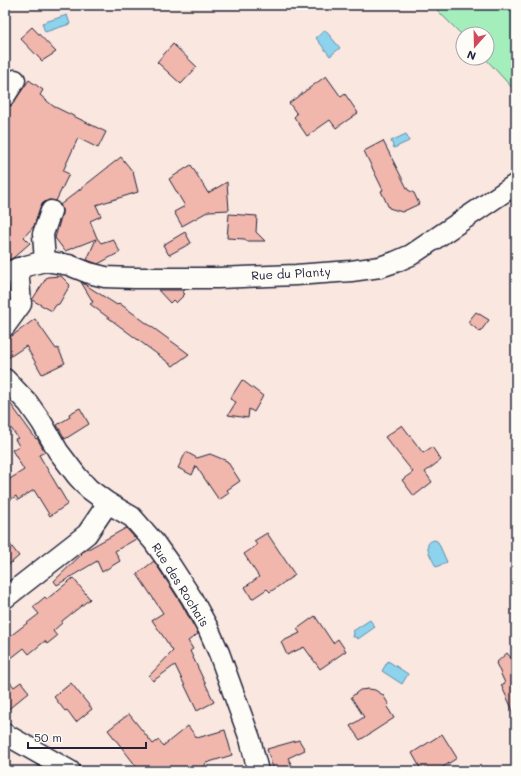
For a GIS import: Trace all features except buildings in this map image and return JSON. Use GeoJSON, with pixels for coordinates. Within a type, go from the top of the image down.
{"type":"FeatureCollection","features":[{"type":"Feature","properties":{"kind":"street","name":"Rue du Planty"},"geometry":{"type":"LineString","coordinates":[[5,326],[22,304],[12,271],[45,261],[69,265],[89,273],[105,277],[134,278],[218,278],[296,275],[351,271],[380,267],[411,254],[516,184]]}},
{"type":"Feature","properties":{"kind":"street"},"geometry":{"type":"LineString","coordinates":[[45,261],[43,234],[51,211]]}},
{"type":"Feature","properties":{"kind":"street","name":"Rue des Rochais"},"geometry":{"type":"LineString","coordinates":[[5,378],[28,403],[42,423],[58,451],[77,476],[89,489],[108,503],[132,517],[154,542],[191,597],[208,628],[218,653],[250,739],[258,771]]}},
{"type":"Feature","properties":{"kind":"street"},"geometry":{"type":"LineString","coordinates":[[5,598],[87,534],[108,503]]}},
{"type":"Feature","properties":{"kind":"street"},"geometry":{"type":"LineString","coordinates":[[5,734],[70,771]]}},
{"type":"Feature","properties":{"kind":"green space"},"geometry":{"type":"Polygon","coordinates":[[[432,5],[516,5],[516,92],[492,66],[495,66],[495,26],[455,26],[455,28],[432,5]]]}},
{"type":"Feature","properties":{"kind":"water"},"geometry":{"type":"Polygon","coordinates":[[[67,15],[70,24],[45,32],[42,23],[67,15]]]}},
{"type":"Feature","properties":{"kind":"water"},"geometry":{"type":"Polygon","coordinates":[[[325,30],[340,48],[330,56],[316,38],[325,30]]]}},
{"type":"Feature","properties":{"kind":"water"},"geometry":{"type":"Polygon","coordinates":[[[406,134],[409,141],[394,148],[391,141],[406,134]]]}},
{"type":"Feature","properties":{"kind":"water"},"geometry":{"type":"Polygon","coordinates":[[[435,540],[438,542],[447,562],[436,567],[428,551],[428,544],[435,540]]]}},
{"type":"Feature","properties":{"kind":"water"},"geometry":{"type":"Polygon","coordinates":[[[370,620],[375,627],[358,639],[353,637],[353,631],[370,620]]]}},
{"type":"Feature","properties":{"kind":"water"},"geometry":{"type":"Polygon","coordinates":[[[388,661],[408,674],[402,684],[382,671],[388,661]]]}}]}
